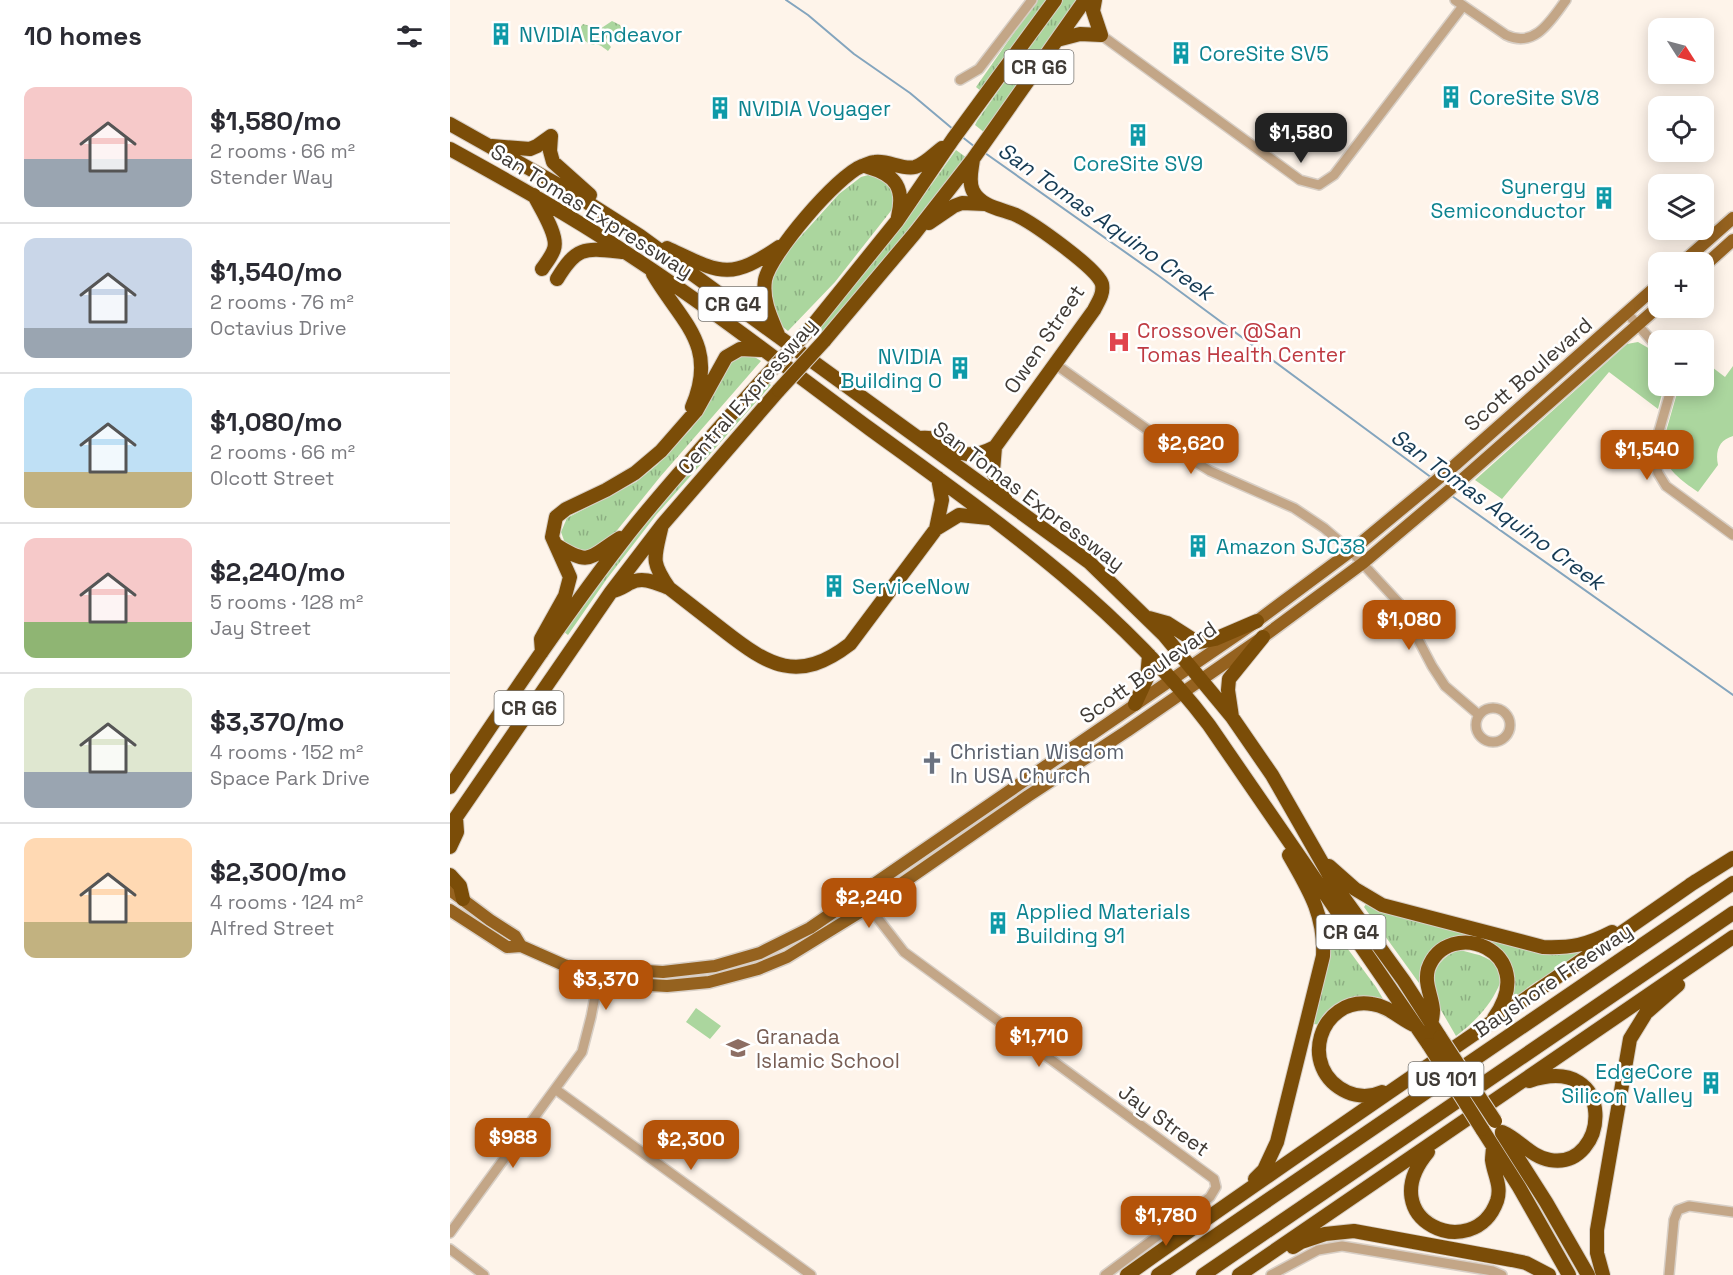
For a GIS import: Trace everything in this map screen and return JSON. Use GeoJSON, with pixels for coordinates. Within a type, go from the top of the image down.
{"type":"FeatureCollection","features":[{"type":"Feature","properties":{"kind":"highway","name":"Central Expressway"},"geometry":{"type":"LineString","coordinates":[[450,787],[542,652],[629,533],[682,469],[808,330],[897,221],[953,139],[1055,0]]}},
{"type":"Feature","properties":{"kind":"highway","name":"Central Expressway"},"geometry":{"type":"LineString","coordinates":[[453,822],[611,592],[663,524],[824,341],[915,233],[992,134],[1085,0]]}},
{"type":"Feature","properties":{"kind":"highway"},"geometry":{"type":"LineString","coordinates":[[1057,40],[1080,34],[1101,35],[1093,11],[1095,0]]}},
{"type":"Feature","properties":{"kind":"highway","name":"San Tomas Expressway"},"geometry":{"type":"LineString","coordinates":[[450,124],[571,192],[640,236],[1089,562],[1148,618],[1232,717],[1272,775],[1336,886],[1404,981],[1431,1024],[1434,1041]]}},
{"type":"Feature","properties":{"kind":"highway"},"geometry":{"type":"LineString","coordinates":[[487,145],[530,149],[551,136],[550,157],[556,167],[640,236],[718,270],[744,268],[785,243]]}},
{"type":"Feature","properties":{"kind":"highway"},"geometry":{"type":"LineString","coordinates":[[780,339],[767,307],[765,288],[772,262],[785,243],[852,170],[876,161],[907,168],[915,167],[953,139]]}},
{"type":"Feature","properties":{"kind":"highway","name":"San Tomas Expressway"},"geometry":{"type":"LineString","coordinates":[[450,149],[534,195],[649,268],[938,478],[1064,574],[1101,607],[1149,655],[1209,724],[1417,1027],[1434,1041],[1457,1077]]}},
{"type":"Feature","properties":{"kind":"highway"},"geometry":{"type":"LineString","coordinates":[[973,159],[971,186],[976,196],[985,204]]}},
{"type":"Feature","properties":{"kind":"highway"},"geometry":{"type":"LineString","coordinates":[[863,165],[883,171],[896,183],[900,191],[901,206],[897,221]]}},
{"type":"Feature","properties":{"kind":"highway"},"geometry":{"type":"LineString","coordinates":[[534,195],[554,233],[556,242],[554,250],[542,269]]}},
{"type":"Feature","properties":{"kind":"highway"},"geometry":{"type":"LineString","coordinates":[[915,233],[954,206],[962,203],[985,204]]}},
{"type":"Feature","properties":{"kind":"highway","name":"Owen Street"},"geometry":{"type":"LineString","coordinates":[[985,204],[1016,215],[1031,224],[1087,266],[1102,284],[1100,300],[995,447]]}},
{"type":"Feature","properties":{"kind":"highway"},"geometry":{"type":"LineString","coordinates":[[557,279],[567,262],[575,254],[583,251],[596,249],[627,253]]}},
{"type":"Feature","properties":{"kind":"highway"},"geometry":{"type":"LineString","coordinates":[[649,268],[694,334],[700,352],[699,387],[682,429]]}},
{"type":"Feature","properties":{"kind":"highway"},"geometry":{"type":"LineString","coordinates":[[542,652],[541,639],[565,596],[570,577],[555,544],[552,531],[556,517],[566,509],[635,473],[661,451],[696,411],[726,357],[740,349],[763,351]]}},
{"type":"Feature","properties":{"kind":"highway"},"geometry":{"type":"LineString","coordinates":[[919,438],[932,436],[959,452],[975,455],[995,447],[993,471],[1006,501]]}},
{"type":"Feature","properties":{"kind":"highway"},"geometry":{"type":"LineString","coordinates":[[611,592],[623,589],[639,580],[655,582],[669,588],[754,654],[780,666],[822,662],[850,644],[936,529],[942,509],[938,478]]}},
{"type":"Feature","properties":{"kind":"highway"},"geometry":{"type":"LineString","coordinates":[[936,529],[959,515],[990,519]]}},
{"type":"Feature","properties":{"kind":"highway"},"geometry":{"type":"LineString","coordinates":[[663,524],[654,559],[660,575],[669,588]]}},
{"type":"Feature","properties":{"kind":"highway"},"geometry":{"type":"LineString","coordinates":[[555,544],[576,557],[589,558],[596,556],[629,533]]}},
{"type":"Feature","properties":{"kind":"highway"},"geometry":{"type":"LineString","coordinates":[[1148,618],[1167,623],[1200,642],[1215,639],[1257,621]]}},
{"type":"Feature","properties":{"kind":"highway"},"geometry":{"type":"LineString","coordinates":[[1232,717],[1228,690],[1229,680],[1263,637]]}},
{"type":"Feature","properties":{"kind":"highway"},"geometry":{"type":"LineString","coordinates":[[1136,704],[1147,678],[1149,655]]}},
{"type":"Feature","properties":{"kind":"highway"},"geometry":{"type":"LineString","coordinates":[[450,847],[457,832],[453,822]]}},
{"type":"Feature","properties":{"kind":"highway"},"geometry":{"type":"LineString","coordinates":[[1229,1203],[1264,1170],[1277,1142],[1323,956],[1321,922],[1309,890],[1286,849],[1286,836]]}},
{"type":"Feature","properties":{"kind":"highway"},"geometry":{"type":"LineString","coordinates":[[1318,857],[1355,889],[1382,904],[1543,946],[1568,948],[1609,934],[1733,858]]}},
{"type":"Feature","properties":{"kind":"highway"},"geometry":{"type":"LineString","coordinates":[[450,875],[460,886],[463,899]]}},
{"type":"Feature","properties":{"kind":"highway"},"geometry":{"type":"LineString","coordinates":[[1127,1275],[1696,881]]}},
{"type":"Feature","properties":{"kind":"highway","name":"Bayshore Freeway"},"geometry":{"type":"LineString","coordinates":[[1158,1275],[1733,883]]}},
{"type":"Feature","properties":{"kind":"highway","name":"US 101"},"geometry":{"type":"LineString","coordinates":[[1203,1275],[1733,913]]}},
{"type":"Feature","properties":{"kind":"highway"},"geometry":{"type":"LineString","coordinates":[[1239,1275],[1733,937]]}},
{"type":"Feature","properties":{"kind":"highway"},"geometry":{"type":"LineString","coordinates":[[1431,1024],[1433,1010],[1426,979],[1431,964],[1446,948],[1468,942],[1479,944],[1495,954],[1506,968],[1508,979],[1505,999],[1488,1026]]}},
{"type":"Feature","properties":{"kind":"highway"},"geometry":{"type":"LineString","coordinates":[[1603,1275],[1597,1253],[1597,1230],[1630,1038],[1640,1021],[1660,999],[1733,944]]}},
{"type":"Feature","properties":{"kind":"highway"},"geometry":{"type":"LineString","coordinates":[[1398,1086],[1367,1096],[1354,1095],[1338,1087],[1329,1080],[1320,1062],[1318,1051],[1320,1036],[1330,1019],[1337,1013],[1350,1006],[1362,1004],[1380,1006],[1391,1011],[1402,1021],[1417,1027]]}},
{"type":"Feature","properties":{"kind":"highway"},"geometry":{"type":"LineString","coordinates":[[1498,1127],[1541,1158],[1556,1161],[1573,1156],[1582,1150],[1593,1133],[1595,1107],[1588,1092],[1576,1080],[1554,1074],[1519,1084]]}},
{"type":"Feature","properties":{"kind":"highway","name":"CR G4"},"geometry":{"type":"LineString","coordinates":[[1457,1077],[1498,1127],[1546,1202],[1588,1275]]}},
{"type":"Feature","properties":{"kind":"highway","name":"CR G4"},"geometry":{"type":"LineString","coordinates":[[1457,1077],[1482,1129],[1569,1275]]}},
{"type":"Feature","properties":{"kind":"highway"},"geometry":{"type":"LineString","coordinates":[[1445,1136],[1420,1161],[1410,1183],[1410,1192],[1421,1217],[1429,1224],[1446,1232],[1469,1230],[1483,1221],[1497,1201],[1499,1185],[1492,1161],[1493,1146]]}},
{"type":"Feature","properties":{"kind":"highway"},"geometry":{"type":"LineString","coordinates":[[1248,1275],[1301,1242],[1325,1234],[1354,1231],[1526,1263],[1549,1275]]}},
{"type":"Feature","properties":{"kind":"main road"},"geometry":{"type":"LineString","coordinates":[[1694,252],[1733,218]]}},
{"type":"Feature","properties":{"kind":"main road"},"geometry":{"type":"LineString","coordinates":[[1714,257],[1733,240]]}},
{"type":"Feature","properties":{"kind":"main road","name":"Scott Boulevard"},"geometry":{"type":"LineString","coordinates":[[599,975],[616,969],[663,972],[735,962],[787,941],[853,899],[1257,621],[1352,551],[1455,465],[1648,294]]}},
{"type":"Feature","properties":{"kind":"main road","name":"Scott Boulevard"},"geometry":{"type":"LineString","coordinates":[[450,910],[507,947],[521,946],[564,965],[599,975],[613,983],[667,986],[700,983],[737,975],[787,957],[865,909],[1183,692],[1263,637],[1363,563],[1648,316]]}},
{"type":"Feature","properties":{"kind":"main road","name":"Scott Boulevard"},"geometry":{"type":"LineString","coordinates":[[450,890],[515,936],[521,946]]}},
{"type":"Feature","properties":{"kind":"main road"},"geometry":{"type":"LineString","coordinates":[[450,925],[468,922]]}},
{"type":"Feature","properties":{"kind":"street"},"geometry":{"type":"LineString","coordinates":[[960,80],[979,69],[1032,0]]}},
{"type":"Feature","properties":{"kind":"street"},"geometry":{"type":"LineString","coordinates":[[1101,35],[1300,180],[1319,185],[1334,175],[1459,3],[1506,35],[1524,39],[1540,32],[1566,0]]}},
{"type":"Feature","properties":{"kind":"street"},"geometry":{"type":"LineString","coordinates":[[1627,313],[1648,336]]}},
{"type":"Feature","properties":{"kind":"street"},"geometry":{"type":"LineString","coordinates":[[1055,364],[1210,471],[1294,508],[1324,528],[1352,551],[1399,603],[1445,686],[1479,715]]}},
{"type":"Feature","properties":{"kind":"street"},"geometry":{"type":"LineString","coordinates":[[1669,396],[1655,445],[1654,458],[1658,473],[1666,486],[1733,535]]}},
{"type":"Feature","properties":{"kind":"street","name":"Jay Street"},"geometry":{"type":"LineString","coordinates":[[853,899],[876,916],[904,952],[1214,1179],[1216,1187],[1210,1197],[1105,1275]]}},
{"type":"Feature","properties":{"kind":"street"},"geometry":{"type":"LineString","coordinates":[[450,1233],[582,1052],[599,975]]}},
{"type":"Feature","properties":{"kind":"street"},"geometry":{"type":"LineString","coordinates":[[555,1089],[811,1275]]}},
{"type":"Feature","properties":{"kind":"street"},"geometry":{"type":"LineString","coordinates":[[1669,1275],[1674,1220],[1678,1210],[1689,1206],[1733,1212]]}},
{"type":"Feature","properties":{"kind":"street"},"geometry":{"type":"LineString","coordinates":[[1271,1275],[1318,1250],[1342,1246],[1493,1271],[1502,1275]]}},
{"type":"Feature","properties":{"kind":"street"},"geometry":{"type":"LineString","coordinates":[[450,1249],[484,1275]]}},
{"type":"Feature","properties":{"kind":"green space"},"geometry":{"type":"Polygon","coordinates":[[[1037,0],[1047,0],[982,92],[976,87],[1037,0]]]}},
{"type":"Feature","properties":{"kind":"green space"},"geometry":{"type":"Polygon","coordinates":[[[1062,0],[1079,0],[985,133],[975,125],[977,121],[1062,0]]]}},
{"type":"Feature","properties":{"kind":"green space"},"geometry":{"type":"Polygon","coordinates":[[[612,21],[620,25],[621,37],[617,39],[612,34],[608,34],[606,41],[611,47],[608,51],[600,45],[592,45],[580,35],[583,24],[600,29],[612,21]]]}},
{"type":"Feature","properties":{"kind":"green space"},"geometry":{"type":"Polygon","coordinates":[[[956,150],[967,158],[942,191],[819,338],[812,333],[902,226],[956,150]]]}},
{"type":"Feature","properties":{"kind":"green space"},"geometry":{"type":"Polygon","coordinates":[[[872,174],[891,185],[895,200],[894,207],[835,282],[788,331],[779,324],[768,295],[775,265],[839,194],[861,177],[872,174]]]}},
{"type":"Feature","properties":{"kind":"green space"},"geometry":{"type":"Polygon","coordinates":[[[1638,342],[1648,348],[1648,396],[1661,396],[1658,409],[1609,372],[1502,499],[1475,480],[1627,344],[1638,342]]]}},
{"type":"Feature","properties":{"kind":"green space"},"geometry":{"type":"Polygon","coordinates":[[[753,356],[761,361],[660,477],[606,544],[580,553],[566,546],[561,532],[567,518],[636,482],[657,465],[691,429],[723,373],[735,357],[753,356]]]}},
{"type":"Feature","properties":{"kind":"green space"},"geometry":{"type":"Polygon","coordinates":[[[1733,366],[1733,436],[1721,443],[1717,455],[1718,465],[1698,492],[1670,469],[1661,449],[1676,396],[1714,396],[1714,369],[1725,377],[1733,366]]]}},
{"type":"Feature","properties":{"kind":"green space"},"geometry":{"type":"Polygon","coordinates":[[[767,382],[771,385],[656,515],[606,580],[568,635],[564,632],[638,529],[767,382]]]}},
{"type":"Feature","properties":{"kind":"green space"},"geometry":{"type":"Polygon","coordinates":[[[1368,901],[1464,929],[1465,936],[1454,938],[1438,946],[1424,966],[1419,983],[1364,907],[1368,901]]]}},
{"type":"Feature","properties":{"kind":"green space"},"geometry":{"type":"Polygon","coordinates":[[[1336,933],[1386,1004],[1379,1001],[1320,1025],[1314,1024],[1326,970],[1329,937],[1336,933]]]}},
{"type":"Feature","properties":{"kind":"green space"},"geometry":{"type":"Polygon","coordinates":[[[1491,939],[1582,946],[1586,952],[1547,979],[1537,981],[1527,988],[1523,996],[1511,1003],[1514,985],[1512,977],[1505,963],[1489,943],[1491,939]]]}},
{"type":"Feature","properties":{"kind":"green space"},"geometry":{"type":"Polygon","coordinates":[[[1460,950],[1482,956],[1492,962],[1499,974],[1500,983],[1482,1013],[1456,1036],[1438,1005],[1435,985],[1432,984],[1440,962],[1460,950]]]}},
{"type":"Feature","properties":{"kind":"green space"},"geometry":{"type":"Polygon","coordinates":[[[696,1008],[721,1026],[710,1039],[686,1022],[696,1008]]]}},
{"type":"Feature","properties":{"kind":"waterway","name":"San Tomas Aquino Creek"},"geometry":{"type":"LineString","coordinates":[[786,0],[808,15],[854,54],[910,93],[954,130]]}},
{"type":"Feature","properties":{"kind":"waterway","name":"San Tomas Aquino Creek"},"geometry":{"type":"LineString","coordinates":[[961,136],[975,147]]}},
{"type":"Feature","properties":{"kind":"waterway","name":"San Tomas Aquino Creek"},"geometry":{"type":"LineString","coordinates":[[985,153],[1159,276],[1432,478]]}},
{"type":"Feature","properties":{"kind":"waterway","name":"San Tomas Aquino Creek"},"geometry":{"type":"LineString","coordinates":[[1452,496],[1733,695]]}},
{"type":"Feature","properties":{"kind":"place","name":"NVIDIA Endeavor"},"geometry":{"type":"Point","coordinates":[501,34]}},
{"type":"Feature","properties":{"kind":"place","name":"CoreSite SV5"},"geometry":{"type":"Point","coordinates":[1181,53]}},
{"type":"Feature","properties":{"kind":"place","name":"CoreSite SV8"},"geometry":{"type":"Point","coordinates":[1451,97]}},
{"type":"Feature","properties":{"kind":"place","name":"NVIDIA Voyager"},"geometry":{"type":"Point","coordinates":[720,108]}},
{"type":"Feature","properties":{"kind":"place","name":"CoreSite SV9"},"geometry":{"type":"Point","coordinates":[1138,135]}},
{"type":"Feature","properties":{"kind":"place","name":"Synergy Semiconductor"},"geometry":{"type":"Point","coordinates":[1604,198]}},
{"type":"Feature","properties":{"kind":"place","name":"Crossover @San Tomas Health Center"},"geometry":{"type":"Point","coordinates":[1119,342]}},
{"type":"Feature","properties":{"kind":"place","name":"NVIDIA Building O"},"geometry":{"type":"Point","coordinates":[960,368]}},
{"type":"Feature","properties":{"kind":"place","name":"Amazon SJC38"},"geometry":{"type":"Point","coordinates":[1198,546]}},
{"type":"Feature","properties":{"kind":"place","name":"ServiceNow"},"geometry":{"type":"Point","coordinates":[834,586]}},
{"type":"Feature","properties":{"kind":"place","name":"Christian Wisdom In USA Church"},"geometry":{"type":"Point","coordinates":[932,763]}},
{"type":"Feature","properties":{"kind":"place","name":"Applied Materials Building 91"},"geometry":{"type":"Point","coordinates":[998,923]}},
{"type":"Feature","properties":{"kind":"place","name":"Granada Islamic School"},"geometry":{"type":"Point","coordinates":[738,1048]}},
{"type":"Feature","properties":{"kind":"place","name":"EdgeCore Silicon Valley"},"geometry":{"type":"Point","coordinates":[1711,1083]}}]}
